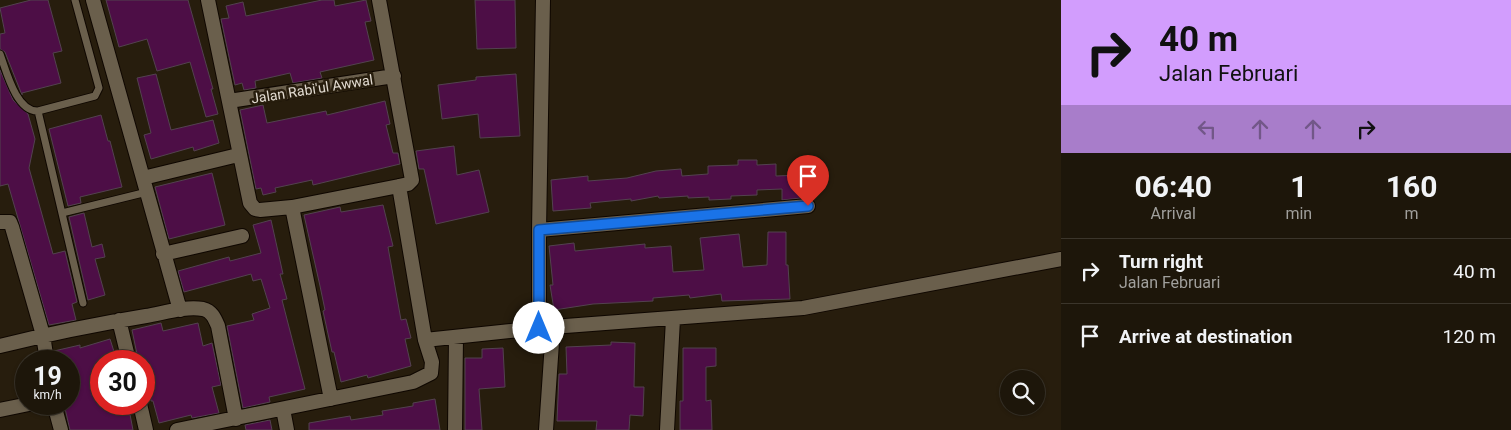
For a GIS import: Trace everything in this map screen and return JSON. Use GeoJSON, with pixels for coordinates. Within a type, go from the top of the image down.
{"type":"FeatureCollection","features":[{"type":"Feature","properties":{"kind":"street"},"geometry":{"type":"LineString","coordinates":[[94,0],[180,310]]}},
{"type":"Feature","properties":{"kind":"street"},"geometry":{"type":"LineString","coordinates":[[208,0],[252,207],[260,210],[292,208],[399,186],[410,182],[412,176],[379,0]]}},
{"type":"Feature","properties":{"kind":"street"},"geometry":{"type":"LineString","coordinates":[[543,0],[539,230],[546,328],[546,430]]}},
{"type":"Feature","properties":{"kind":"street","name":"Jalan Rabi'ul Awwal"},"geometry":{"type":"LineString","coordinates":[[230,101],[394,76]]}},
{"type":"Feature","properties":{"kind":"street"},"geometry":{"type":"LineString","coordinates":[[145,185],[234,156]]}},
{"type":"Feature","properties":{"kind":"street"},"geometry":{"type":"LineString","coordinates":[[177,430],[413,382],[431,373],[432,362],[425,340],[399,186]]}},
{"type":"Feature","properties":{"kind":"street"},"geometry":{"type":"LineString","coordinates":[[539,230],[808,206]]}},
{"type":"Feature","properties":{"kind":"street"},"geometry":{"type":"LineString","coordinates":[[292,208],[331,399]]}},
{"type":"Feature","properties":{"kind":"street"},"geometry":{"type":"LineString","coordinates":[[0,222],[10,222],[12,227],[43,335],[45,350]]}},
{"type":"Feature","properties":{"kind":"street"},"geometry":{"type":"LineString","coordinates":[[163,254],[242,236]]}},
{"type":"Feature","properties":{"kind":"street"},"geometry":{"type":"LineString","coordinates":[[425,340],[546,328],[802,308],[1061,259]]}},
{"type":"Feature","properties":{"kind":"street"},"geometry":{"type":"LineString","coordinates":[[0,346],[43,335],[119,320],[180,310],[206,309],[213,315],[218,326],[236,419]]}},
{"type":"Feature","properties":{"kind":"street"},"geometry":{"type":"LineString","coordinates":[[667,430],[672,319]]}},
{"type":"Feature","properties":{"kind":"street"},"geometry":{"type":"LineString","coordinates":[[119,320],[126,350]]}},
{"type":"Feature","properties":{"kind":"street"},"geometry":{"type":"LineString","coordinates":[[455,430],[456,338]]}},
{"type":"Feature","properties":{"kind":"street"},"geometry":{"type":"LineString","coordinates":[[0,410],[15,407]]}},
{"type":"Feature","properties":{"kind":"street"},"geometry":{"type":"LineString","coordinates":[[283,409],[287,430]]}},
{"type":"Feature","properties":{"kind":"street"},"geometry":{"type":"LineString","coordinates":[[57,415],[61,430]]}},
{"type":"Feature","properties":{"kind":"street"},"geometry":{"type":"LineString","coordinates":[[143,415],[146,430]]}},
{"type":"Feature","properties":{"kind":"lane"},"geometry":{"type":"LineString","coordinates":[[0,54],[16,94],[22,104],[28,109],[38,111],[95,96],[98,92],[91,58],[75,0]]}},
{"type":"Feature","properties":{"kind":"lane"},"geometry":{"type":"LineString","coordinates":[[38,111],[84,303]]}},
{"type":"Feature","properties":{"kind":"lane"},"geometry":{"type":"LineString","coordinates":[[62,213],[145,185]]}},
{"type":"Feature","properties":{"kind":"building"},"geometry":{"type":"Polygon","coordinates":[[[31,0],[48,0],[62,51],[53,53],[61,83],[22,93],[22,95],[5,52],[0,49],[0,34],[5,33],[0,8],[31,0]]]}},
{"type":"Feature","properties":{"kind":"building"},"geometry":{"type":"Polygon","coordinates":[[[106,0],[188,0],[213,89],[211,89],[218,114],[206,117],[190,62],[157,71],[147,39],[119,47],[106,0]]]}},
{"type":"Feature","properties":{"kind":"building"},"geometry":{"type":"Polygon","coordinates":[[[322,0],[334,0],[335,6],[366,0],[371,21],[365,22],[374,60],[320,72],[322,78],[293,83],[290,73],[255,81],[256,88],[244,90],[242,83],[235,85],[221,19],[229,18],[226,6],[243,2],[246,16],[322,0]]]}},
{"type":"Feature","properties":{"kind":"building"},"geometry":{"type":"Polygon","coordinates":[[[475,0],[515,0],[516,48],[477,49],[475,0]]]}},
{"type":"Feature","properties":{"kind":"building"},"geometry":{"type":"Polygon","coordinates":[[[0,70],[13,100],[28,114],[35,139],[29,168],[53,254],[65,251],[77,302],[72,304],[76,320],[49,325],[8,184],[0,186],[0,70]]]}},
{"type":"Feature","properties":{"kind":"building"},"geometry":{"type":"Polygon","coordinates":[[[156,74],[171,130],[213,120],[219,143],[194,151],[193,147],[151,159],[144,135],[151,133],[137,78],[156,74]]]}},
{"type":"Feature","properties":{"kind":"building"},"geometry":{"type":"Polygon","coordinates":[[[516,74],[520,136],[480,138],[478,114],[442,119],[438,85],[476,80],[476,77],[516,74]]]}},
{"type":"Feature","properties":{"kind":"building"},"geometry":{"type":"Polygon","coordinates":[[[385,101],[390,124],[386,125],[393,153],[398,153],[400,164],[313,185],[312,180],[275,188],[276,192],[263,195],[261,188],[256,189],[240,110],[263,105],[267,123],[326,111],[327,115],[385,101]]]}},
{"type":"Feature","properties":{"kind":"building"},"geometry":{"type":"Polygon","coordinates":[[[101,115],[122,187],[80,197],[81,203],[68,206],[49,129],[101,115]]]}},
{"type":"Feature","properties":{"kind":"building"},"geometry":{"type":"Polygon","coordinates":[[[454,146],[457,175],[479,170],[489,212],[436,224],[424,169],[419,169],[416,151],[454,146]]]}},
{"type":"Feature","properties":{"kind":"building"},"geometry":{"type":"Polygon","coordinates":[[[738,160],[757,160],[757,165],[776,164],[776,176],[800,175],[802,198],[782,200],[782,189],[757,190],[757,195],[731,196],[731,199],[709,200],[709,197],[688,198],[688,196],[659,198],[658,196],[631,201],[631,199],[590,203],[591,208],[553,211],[551,180],[588,176],[588,181],[627,178],[656,171],[681,169],[682,176],[708,174],[708,166],[738,165],[738,160]]]}},
{"type":"Feature","properties":{"kind":"building"},"geometry":{"type":"Polygon","coordinates":[[[212,173],[225,225],[169,239],[155,187],[212,173]]]}},
{"type":"Feature","properties":{"kind":"building"},"geometry":{"type":"Polygon","coordinates":[[[383,205],[393,246],[388,247],[401,320],[406,319],[411,338],[405,339],[411,366],[368,378],[367,375],[341,382],[334,352],[332,352],[323,311],[325,310],[304,215],[340,207],[341,212],[383,205]]]}},
{"type":"Feature","properties":{"kind":"building"},"geometry":{"type":"Polygon","coordinates":[[[84,213],[92,247],[102,244],[105,257],[95,259],[105,295],[88,300],[69,217],[84,213]]]}},
{"type":"Feature","properties":{"kind":"building"},"geometry":{"type":"Polygon","coordinates":[[[271,220],[283,274],[280,274],[287,299],[282,300],[305,389],[269,397],[270,402],[243,408],[227,326],[254,320],[252,314],[270,308],[261,279],[253,281],[251,274],[184,292],[178,271],[229,257],[230,261],[261,253],[253,225],[271,220]]]}},
{"type":"Feature","properties":{"kind":"building"},"geometry":{"type":"Polygon","coordinates":[[[768,232],[786,232],[786,265],[788,265],[790,299],[722,301],[721,294],[690,298],[689,295],[653,298],[653,301],[593,304],[554,310],[550,285],[553,285],[549,246],[574,243],[575,251],[645,244],[645,248],[671,246],[673,272],[704,270],[700,238],[739,234],[743,267],[767,265],[768,232]]]}},
{"type":"Feature","properties":{"kind":"building"},"geometry":{"type":"Polygon","coordinates":[[[161,323],[163,331],[198,323],[203,346],[212,343],[221,385],[212,387],[219,413],[192,418],[191,415],[159,423],[155,408],[155,350],[136,350],[132,330],[161,323]]]}},
{"type":"Feature","properties":{"kind":"building"},"geometry":{"type":"Polygon","coordinates":[[[110,339],[114,350],[90,350],[90,415],[130,415],[133,430],[70,430],[67,415],[80,415],[80,350],[58,350],[80,345],[80,348],[110,339]]]}},
{"type":"Feature","properties":{"kind":"building"},"geometry":{"type":"Polygon","coordinates":[[[611,342],[635,343],[634,387],[644,387],[643,416],[630,415],[629,430],[596,430],[597,421],[557,421],[559,374],[567,374],[566,347],[611,345],[611,342]]]}},
{"type":"Feature","properties":{"kind":"building"},"geometry":{"type":"Polygon","coordinates":[[[503,348],[505,387],[479,389],[482,430],[465,430],[465,358],[482,358],[482,349],[503,348]]]}},
{"type":"Feature","properties":{"kind":"building"},"geometry":{"type":"Polygon","coordinates":[[[683,348],[716,348],[716,366],[706,367],[706,401],[711,400],[712,430],[680,430],[680,401],[683,401],[683,348]]]}},
{"type":"Feature","properties":{"kind":"building"},"geometry":{"type":"Polygon","coordinates":[[[435,399],[440,430],[309,430],[309,423],[350,416],[351,420],[383,415],[382,411],[413,406],[413,403],[435,399]]]}},
{"type":"Feature","properties":{"kind":"building"},"geometry":{"type":"Polygon","coordinates":[[[270,420],[272,430],[246,430],[245,425],[270,420]]]}},
{"type":"Feature","properties":{"kind":"route"},"geometry":{"type":"LineString","coordinates":[[539,328],[539,230],[808,206]]}}]}
